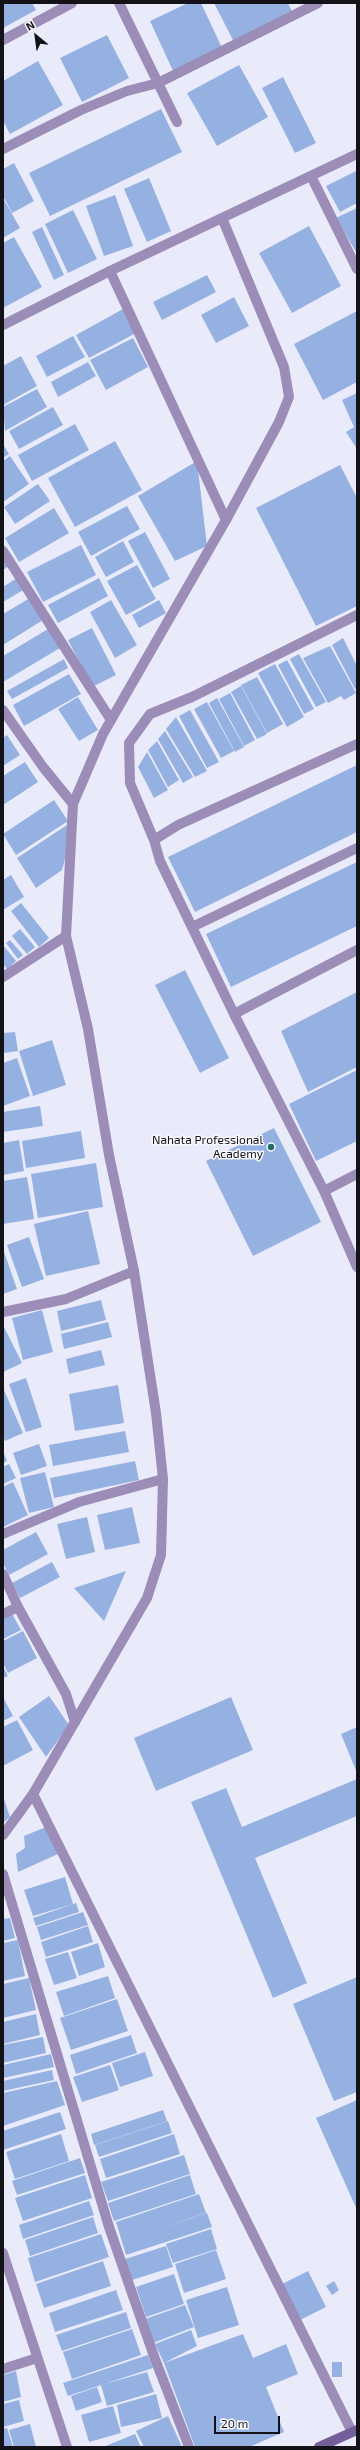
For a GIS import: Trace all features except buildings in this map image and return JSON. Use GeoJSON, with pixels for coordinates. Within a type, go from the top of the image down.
{"type":"FeatureCollection","features":[{"type":"Feature","properties":{"kind":"main road"},"geometry":{"type":"LineString","coordinates":[[319,2447],[355,2431]]}},
{"type":"Feature","properties":{"kind":"street"},"geometry":{"type":"LineString","coordinates":[[3,40],[72,3]]}},
{"type":"Feature","properties":{"kind":"street"},"geometry":{"type":"LineString","coordinates":[[119,3],[177,122]]}},
{"type":"Feature","properties":{"kind":"street"},"geometry":{"type":"LineString","coordinates":[[3,149],[114,96],[158,83],[318,3]]}},
{"type":"Feature","properties":{"kind":"street"},"geometry":{"type":"LineString","coordinates":[[3,325],[110,271],[357,154]]}},
{"type":"Feature","properties":{"kind":"street"},"geometry":{"type":"LineString","coordinates":[[311,176],[357,268]]}},
{"type":"Feature","properties":{"kind":"street"},"geometry":{"type":"LineString","coordinates":[[3,1835],[33,1794],[147,1598],[161,1555],[163,1479],[156,1413],[134,1271],[109,1155],[88,1029],[66,936],[73,804],[111,720],[226,520],[279,422],[289,397],[284,367],[222,218]]}},
{"type":"Feature","properties":{"kind":"street"},"geometry":{"type":"LineString","coordinates":[[110,271],[226,520]]}},
{"type":"Feature","properties":{"kind":"street"},"geometry":{"type":"LineString","coordinates":[[3,551],[111,720]]}},
{"type":"Feature","properties":{"kind":"street"},"geometry":{"type":"LineString","coordinates":[[357,616],[192,697],[150,714],[129,743],[130,782],[154,840],[160,861],[234,1014],[324,1191],[357,1267]]}},
{"type":"Feature","properties":{"kind":"street"},"geometry":{"type":"LineString","coordinates":[[3,710],[43,767],[73,804]]}},
{"type":"Feature","properties":{"kind":"street"},"geometry":{"type":"LineString","coordinates":[[154,840],[178,825],[357,744]]}},
{"type":"Feature","properties":{"kind":"street"},"geometry":{"type":"LineString","coordinates":[[192,927],[357,848]]}},
{"type":"Feature","properties":{"kind":"street"},"geometry":{"type":"LineString","coordinates":[[3,977],[66,936]]}},
{"type":"Feature","properties":{"kind":"street"},"geometry":{"type":"LineString","coordinates":[[234,1014],[357,950]]}},
{"type":"Feature","properties":{"kind":"street"},"geometry":{"type":"LineString","coordinates":[[324,1191],[357,1174]]}},
{"type":"Feature","properties":{"kind":"street"},"geometry":{"type":"LineString","coordinates":[[3,1312],[66,1299],[134,1271]]}},
{"type":"Feature","properties":{"kind":"street"},"geometry":{"type":"LineString","coordinates":[[3,1534],[80,1502],[163,1479]]}},
{"type":"Feature","properties":{"kind":"street"},"geometry":{"type":"LineString","coordinates":[[3,1574],[18,1607],[66,1694],[75,1722]]}},
{"type":"Feature","properties":{"kind":"street"},"geometry":{"type":"LineString","coordinates":[[3,1614],[18,1607]]}},
{"type":"Feature","properties":{"kind":"street"},"geometry":{"type":"LineString","coordinates":[[33,1794],[355,2431]]}},
{"type":"Feature","properties":{"kind":"street"},"geometry":{"type":"LineString","coordinates":[[3,1874],[109,2227],[154,2359],[189,2447]]}},
{"type":"Feature","properties":{"kind":"street"},"geometry":{"type":"LineString","coordinates":[[3,2252],[67,2447]]}},
{"type":"Feature","properties":{"kind":"street"},"geometry":{"type":"LineString","coordinates":[[3,2369],[37,2358]]}},
{"type":"Feature","properties":{"kind":"place","name":"Nahata Professional Academy"},"geometry":{"type":"Point","coordinates":[271,1147]}}]}
